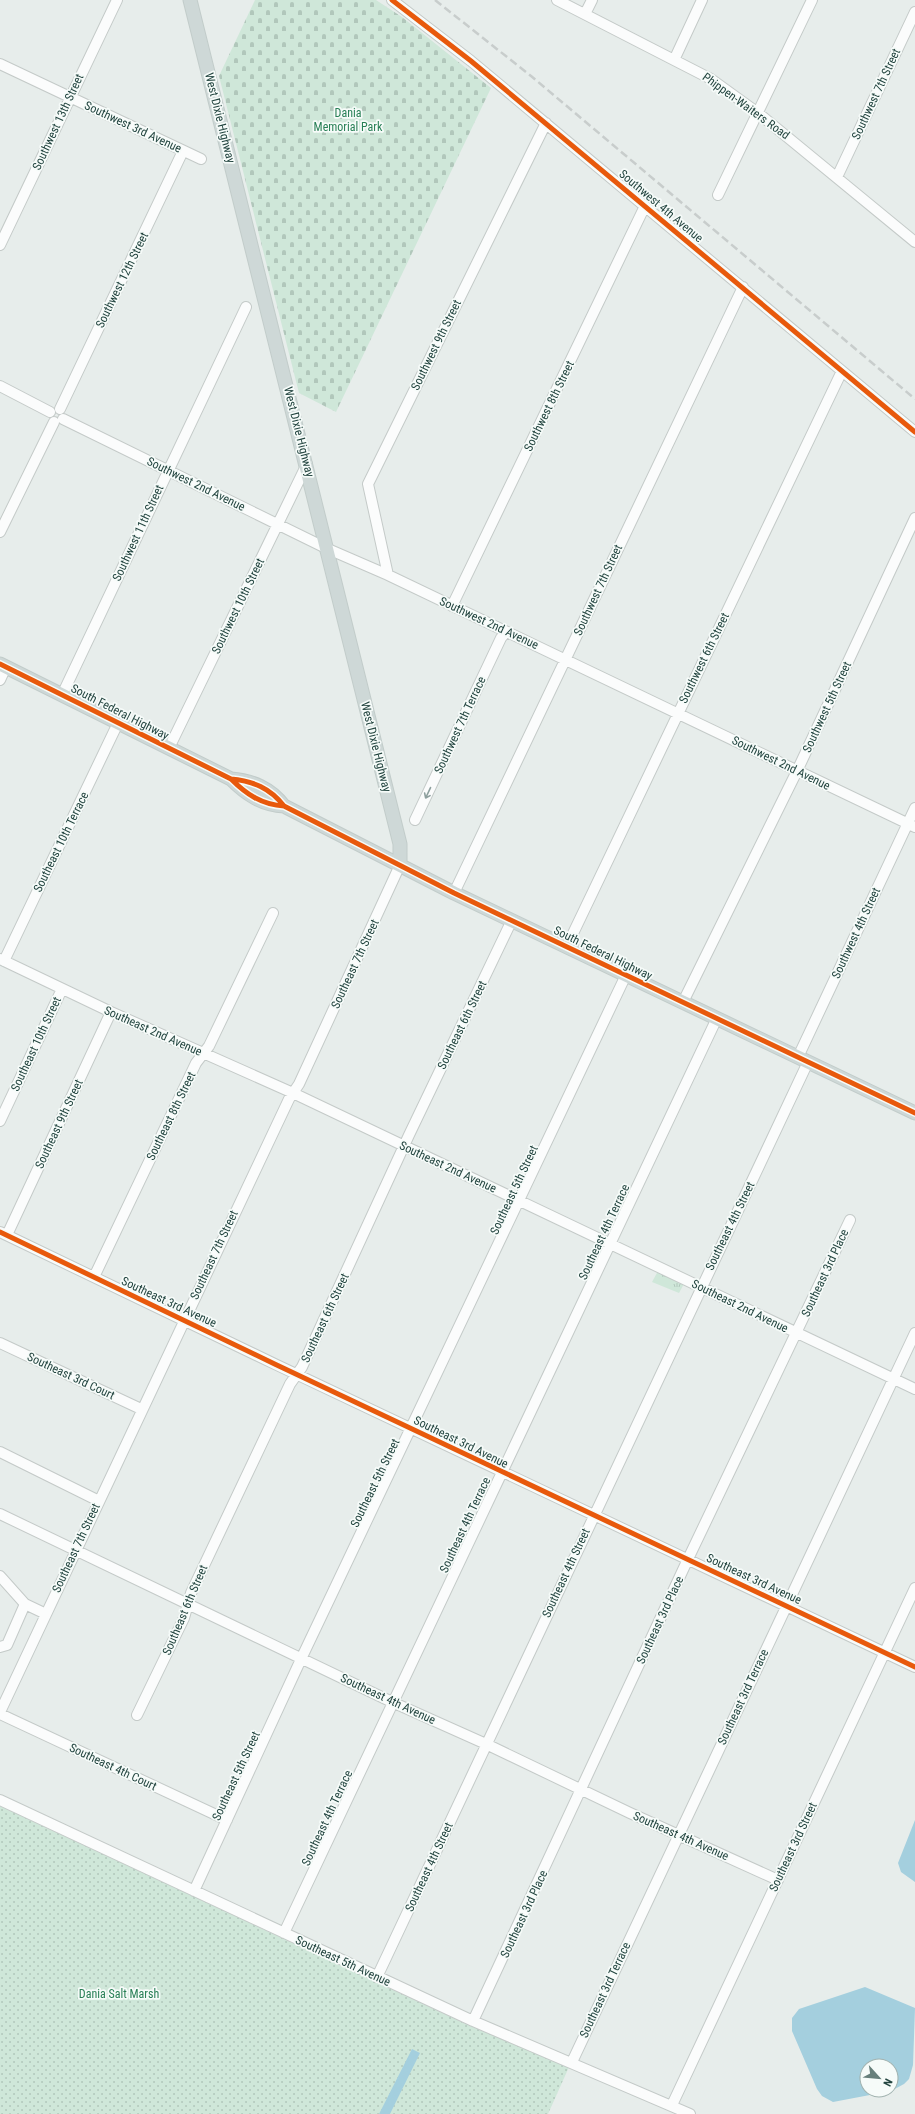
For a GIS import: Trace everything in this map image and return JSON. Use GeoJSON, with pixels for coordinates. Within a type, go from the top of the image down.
{"type":"FeatureCollection","features":[{"type":"Feature","properties":{"kind":"main road","name":"West Dixie Highway"},"geometry":{"type":"LineString","coordinates":[[190,0],[307,464],[400,844],[400,865]]}},
{"type":"Feature","properties":{"kind":"main road","name":"South Federal Highway"},"geometry":{"type":"LineString","coordinates":[[3,665],[231,779],[247,780],[275,794],[284,806],[454,893],[915,1113]]}},
{"type":"Feature","properties":{"kind":"street","name":"Southwest 13th Street"},"geometry":{"type":"LineString","coordinates":[[0,245],[117,0]]}},
{"type":"Feature","properties":{"kind":"street","name":"Southwest 4th Avenue"},"geometry":{"type":"LineString","coordinates":[[392,0],[471,61],[915,432]]}},
{"type":"Feature","properties":{"kind":"street","name":"Phippen-Waiters Road"},"geometry":{"type":"LineString","coordinates":[[557,0],[675,58],[711,79],[758,113],[915,242]]}},
{"type":"Feature","properties":{"kind":"street"},"geometry":{"type":"LineString","coordinates":[[585,14],[592,0]]}},
{"type":"Feature","properties":{"kind":"street"},"geometry":{"type":"LineString","coordinates":[[675,58],[702,0]]}},
{"type":"Feature","properties":{"kind":"street"},"geometry":{"type":"LineString","coordinates":[[718,195],[812,0]]}},
{"type":"Feature","properties":{"kind":"street","name":"Southwest 7th Street"},"geometry":{"type":"LineString","coordinates":[[837,177],[915,12]]}},
{"type":"Feature","properties":{"kind":"street","name":"Southwest 3rd Avenue"},"geometry":{"type":"LineString","coordinates":[[0,64],[201,159]]}},
{"type":"Feature","properties":{"kind":"street","name":"Southwest 9th Street"},"geometry":{"type":"LineString","coordinates":[[388,575],[368,484],[546,123]]}},
{"type":"Feature","properties":{"kind":"street","name":"Southwest 12th Street"},"geometry":{"type":"LineString","coordinates":[[0,532],[183,151]]}},
{"type":"Feature","properties":{"kind":"street","name":"Southwest 8th Street"},"geometry":{"type":"LineString","coordinates":[[452,606],[646,206]]}},
{"type":"Feature","properties":{"kind":"street","name":"Southwest 7th Street"},"geometry":{"type":"LineString","coordinates":[[454,893],[743,287]]}},
{"type":"Feature","properties":{"kind":"street","name":"Southwest 11th Street"},"geometry":{"type":"LineString","coordinates":[[62,694],[246,307]]}},
{"type":"Feature","properties":{"kind":"street","name":"Southwest 6th Street"},"geometry":{"type":"LineString","coordinates":[[566,946],[842,371]]}},
{"type":"Feature","properties":{"kind":"street","name":"Southwest 2nd Avenue"},"geometry":{"type":"LineString","coordinates":[[0,386],[328,549],[388,575],[911,825]]}},
{"type":"Feature","properties":{"kind":"street","name":"Southwest 10th Street"},"geometry":{"type":"LineString","coordinates":[[169,748],[307,464]]}},
{"type":"Feature","properties":{"kind":"street","name":"Southwest 5th Street"},"geometry":{"type":"LineString","coordinates":[[682,1002],[797,771],[915,518]]}},
{"type":"Feature","properties":{"kind":"street","name":"Southwest 7th Terrace"},"geometry":{"type":"LineString","coordinates":[[415,819],[497,645],[506,632]]}},
{"type":"Feature","properties":{"kind":"street"},"geometry":{"type":"LineString","coordinates":[[0,680],[3,665]]}},
{"type":"Feature","properties":{"kind":"street","name":"Southeast 10th Terrace"},"geometry":{"type":"LineString","coordinates":[[2,960],[118,723]]}},
{"type":"Feature","properties":{"kind":"street","name":"Southwest 4th Street"},"geometry":{"type":"LineString","coordinates":[[803,1060],[911,825],[915,808]]}},
{"type":"Feature","properties":{"kind":"street","name":"Southeast 7th Street"},"geometry":{"type":"LineString","coordinates":[[0,1713],[141,1409],[293,1093],[299,1084],[400,865]]}},
{"type":"Feature","properties":{"kind":"street","name":"Southeast 8th Street"},"geometry":{"type":"LineString","coordinates":[[94,1277],[196,1063],[204,1053],[273,913]]}},
{"type":"Feature","properties":{"kind":"street","name":"Southeast 6th Street"},"geometry":{"type":"LineString","coordinates":[[137,1715],[184,1618],[191,1594],[290,1384],[297,1374],[512,920]]}},
{"type":"Feature","properties":{"kind":"street","name":"Southeast 2nd Avenue"},"geometry":{"type":"LineString","coordinates":[[2,960],[111,1012],[293,1093],[915,1389]]}},
{"type":"Feature","properties":{"kind":"street","name":"Southeast 5th Street"},"geometry":{"type":"LineString","coordinates":[[194,1891],[302,1657],[412,1429],[626,975]]}},
{"type":"Feature","properties":{"kind":"street","name":"Southeast 10th Street"},"geometry":{"type":"LineString","coordinates":[[0,1121],[62,989]]}},
{"type":"Feature","properties":{"kind":"street","name":"Southeast 9th Street"},"geometry":{"type":"LineString","coordinates":[[4,1233],[111,1012]]}},
{"type":"Feature","properties":{"kind":"street","name":"Southeast 4th Terrace"},"geometry":{"type":"LineString","coordinates":[[284,1933],[717,1018]]}},
{"type":"Feature","properties":{"kind":"street","name":"Southeast 4th Street"},"geometry":{"type":"LineString","coordinates":[[377,1977],[701,1287],[803,1060]]}},
{"type":"Feature","properties":{"kind":"street","name":"Southeast 3rd Place"},"geometry":{"type":"LineString","coordinates":[[473,2021],[582,1790],[688,1559],[850,1220]]}},
{"type":"Feature","properties":{"kind":"street","name":"Southeast 3rd Avenue"},"geometry":{"type":"LineString","coordinates":[[4,1233],[183,1321],[593,1516],[787,1605],[915,1667]]}},
{"type":"Feature","properties":{"kind":"street","name":"Southeast 3rd Terrace"},"geometry":{"type":"LineString","coordinates":[[572,2062],[915,1333]]}},
{"type":"Feature","properties":{"kind":"street","name":"Southeast 3rd Court"},"geometry":{"type":"LineString","coordinates":[[0,1343],[141,1409]]}},
{"type":"Feature","properties":{"kind":"street"},"geometry":{"type":"LineString","coordinates":[[0,1452],[99,1501]]}},
{"type":"Feature","properties":{"kind":"street","name":"Southeast 4th Avenue"},"geometry":{"type":"LineString","coordinates":[[0,1514],[302,1657],[392,1702],[486,1744],[678,1835],[778,1880]]}},
{"type":"Feature","properties":{"kind":"street"},"geometry":{"type":"LineString","coordinates":[[0,1576],[25,1604],[46,1614]]}},
{"type":"Feature","properties":{"kind":"street","name":"Southeast 3rd Street"},"geometry":{"type":"LineString","coordinates":[[672,2106],[915,1588]]}},
{"type":"Feature","properties":{"kind":"street"},"geometry":{"type":"LineString","coordinates":[[0,1648],[7,1645],[25,1604]]}},
{"type":"Feature","properties":{"kind":"street","name":"Southeast 4th Court"},"geometry":{"type":"LineString","coordinates":[[0,1713],[227,1820]]}},
{"type":"Feature","properties":{"kind":"street","name":"Southeast 5th Avenue"},"geometry":{"type":"LineString","coordinates":[[0,1800],[473,2021],[572,2062],[690,2114]]}},
{"type":"Feature","properties":{"kind":"green space","name":"Dania Memorial Park"},"geometry":{"type":"Polygon","coordinates":[[[255,0],[376,0],[402,17],[491,88],[336,412],[299,393],[219,76],[255,0]]]}},
{"type":"Feature","properties":{"kind":"green space"},"geometry":{"type":"Polygon","coordinates":[[[658,1271],[685,1282],[679,1293],[652,1282],[658,1271]]]}},
{"type":"Feature","properties":{"kind":"green space","name":"Dania Salt Marsh"},"geometry":{"type":"Polygon","coordinates":[[[0,1806],[470,2026],[569,2067],[548,2114],[0,2114],[0,1806]]]}},
{"type":"Feature","properties":{"kind":"water"},"geometry":{"type":"Polygon","coordinates":[[[915,1820],[915,1882],[901,1872],[898,1863],[915,1820]]]}},
{"type":"Feature","properties":{"kind":"water"},"geometry":{"type":"Polygon","coordinates":[[[865,1987],[915,2008],[913,2065],[909,2079],[899,2087],[899,2058],[859,2058],[859,2097],[833,2102],[822,2096],[817,2089],[792,2031],[792,2018],[799,2009],[865,1987]]]}},
{"type":"Feature","properties":{"kind":"water"},"geometry":{"type":"Polygon","coordinates":[[[412,2049],[420,2053],[390,2114],[379,2114],[412,2049]]]}},
{"type":"Feature","properties":{"kind":"railway"},"geometry":{"type":"LineString","coordinates":[[435,0],[531,76],[915,399]]}},
{"type":"Feature","properties":{"kind":"cycle path"},"geometry":{"type":"LineString","coordinates":[[392,0],[471,61],[915,432]]}},
{"type":"Feature","properties":{"kind":"cycle path"},"geometry":{"type":"LineString","coordinates":[[0,664],[231,779],[255,798],[284,806],[454,893],[915,1113]]}},
{"type":"Feature","properties":{"kind":"cycle path"},"geometry":{"type":"LineString","coordinates":[[231,779],[260,786],[273,794],[284,806]]}},
{"type":"Feature","properties":{"kind":"cycle path"},"geometry":{"type":"LineString","coordinates":[[0,1232],[457,1451],[915,1667]]}}]}
